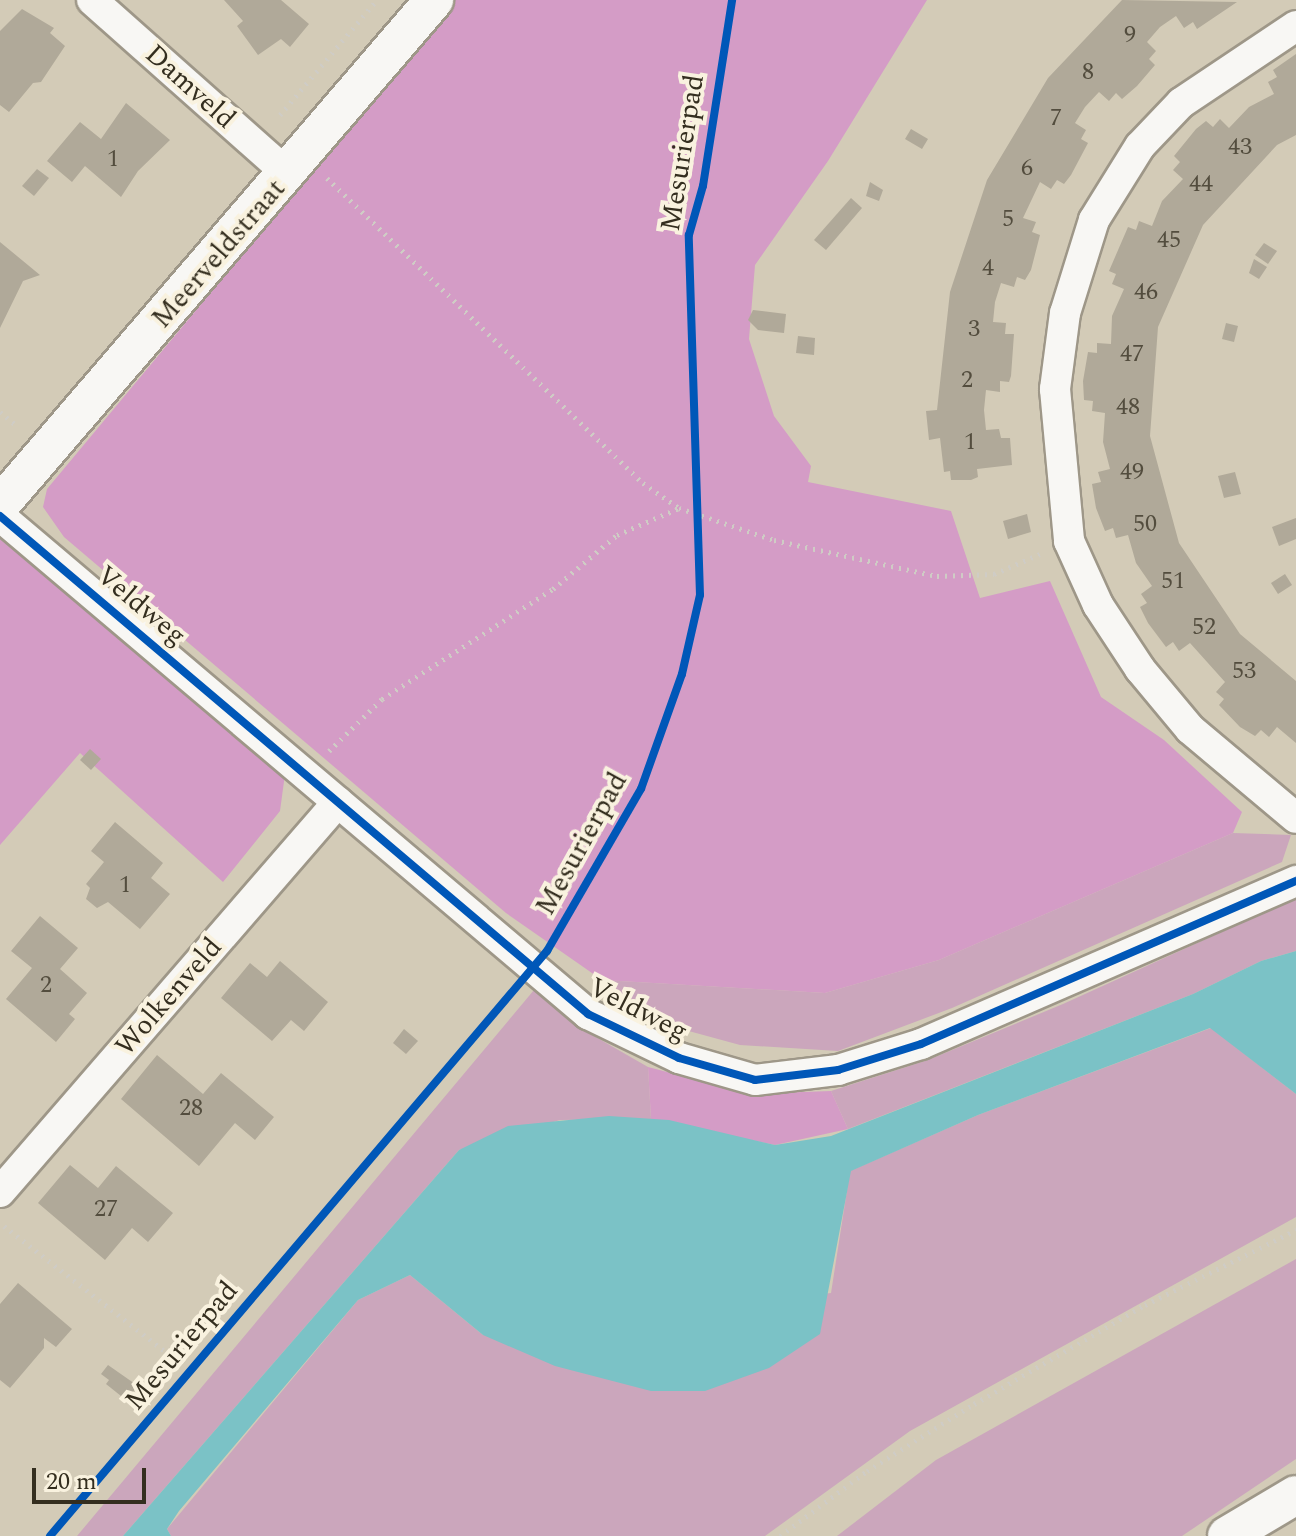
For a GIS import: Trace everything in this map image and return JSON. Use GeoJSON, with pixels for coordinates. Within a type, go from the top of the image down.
{"type":"FeatureCollection","features":[{"type":"Feature","properties":{"kind":"street","name":"Damveld"},"geometry":{"type":"LineString","coordinates":[[92,0],[296,165]]}},
{"type":"Feature","properties":{"kind":"street","name":"Meerveldstraat"},"geometry":{"type":"LineString","coordinates":[[0,505],[296,165],[434,0]]}},
{"type":"Feature","properties":{"kind":"street"},"geometry":{"type":"LineString","coordinates":[[1296,26],[1181,103],[1140,146],[1094,220],[1065,313],[1055,389],[1069,541],[1098,605],[1140,669],[1190,729],[1296,818]]}},
{"type":"Feature","properties":{"kind":"street","name":"Veldweg"},"geometry":{"type":"LineString","coordinates":[[0,516],[588,1014],[679,1058],[755,1080],[838,1070],[921,1044],[1296,881]]}},
{"type":"Feature","properties":{"kind":"street","name":"Wolkenveld"},"geometry":{"type":"LineString","coordinates":[[0,1192],[338,802]]}},
{"type":"Feature","properties":{"kind":"street"},"geometry":{"type":"LineString","coordinates":[[1227,1536],[1296,1495]]}},
{"type":"Feature","properties":{"kind":"path"},"geometry":{"type":"LineString","coordinates":[[296,165],[643,483],[701,519],[788,544],[937,576],[994,574],[1069,541]]}},
{"type":"Feature","properties":{"kind":"path"},"geometry":{"type":"LineString","coordinates":[[0,412],[17,426]]}},
{"type":"Feature","properties":{"kind":"path"},"geometry":{"type":"LineString","coordinates":[[700,503],[701,534]]}},
{"type":"Feature","properties":{"kind":"path"},"geometry":{"type":"LineString","coordinates":[[310,777],[382,699],[553,589],[617,535],[679,508]]}},
{"type":"Feature","properties":{"kind":"path"},"geometry":{"type":"LineString","coordinates":[[0,1223],[179,1362]]}},
{"type":"Feature","properties":{"kind":"path"},"geometry":{"type":"LineString","coordinates":[[780,1536],[867,1471],[974,1404],[1145,1305],[1296,1230]]}},
{"type":"Feature","properties":{"kind":"shaded area"},"geometry":{"type":"Polygon","coordinates":[[[455,0],[927,0],[828,161],[755,265],[749,339],[774,416],[811,466],[808,482],[951,511],[980,598],[1050,581],[1101,697],[1164,740],[1242,812],[1233,833],[939,960],[825,993],[602,980],[506,913],[64,537],[43,507],[47,489],[455,0]]]}},
{"type":"Feature","properties":{"kind":"shaded area"},"geometry":{"type":"Polygon","coordinates":[[[0,539],[285,774],[280,811],[223,882],[80,753],[0,845],[0,539]]]}},
{"type":"Feature","properties":{"kind":"shaded area"},"geometry":{"type":"Polygon","coordinates":[[[1233,833],[1291,835],[1282,862],[952,1008],[838,1051],[740,1045],[641,1018],[602,980],[825,993],[939,960],[1233,833]]]}},
{"type":"Feature","properties":{"kind":"shaded area"},"geometry":{"type":"Polygon","coordinates":[[[1296,898],[1296,951],[1261,961],[1193,994],[848,1129],[831,1091],[928,1060],[1063,1004],[1296,898]]]}},
{"type":"Feature","properties":{"kind":"shaded area"},"geometry":{"type":"Polygon","coordinates":[[[534,990],[580,1028],[648,1067],[651,1119],[560,1120],[459,1150],[123,1536],[77,1536],[534,990]]]}},
{"type":"Feature","properties":{"kind":"shaded area"},"geometry":{"type":"Polygon","coordinates":[[[1211,1028],[1296,1094],[1296,1217],[910,1431],[765,1536],[171,1536],[167,1529],[358,1300],[410,1275],[483,1335],[831,1293],[850,1171],[978,1115],[1211,1028]]]}},
{"type":"Feature","properties":{"kind":"shaded area"},"geometry":{"type":"Polygon","coordinates":[[[648,1067],[751,1094],[831,1091],[848,1129],[775,1145],[651,1119],[648,1067]]]}},
{"type":"Feature","properties":{"kind":"shaded area"},"geometry":{"type":"Polygon","coordinates":[[[1296,1259],[1296,1459],[1182,1536],[837,1536],[936,1460],[1296,1259]]]}},
{"type":"Feature","properties":{"kind":"water"},"geometry":{"type":"Polygon","coordinates":[[[1296,951],[1296,1094],[1210,1028],[978,1115],[851,1171],[820,1334],[769,1368],[705,1391],[651,1391],[555,1366],[483,1335],[410,1275],[358,1300],[179,1511],[167,1529],[171,1536],[123,1536],[459,1150],[508,1126],[609,1116],[669,1120],[775,1145],[831,1136],[1193,994],[1261,961],[1296,951]]]}},
{"type":"Feature","properties":{"kind":"building"},"geometry":{"type":"Polygon","coordinates":[[[224,0],[281,0],[309,24],[290,47],[281,39],[258,55],[237,26],[243,21],[224,0]]]}},
{"type":"Feature","properties":{"kind":"building"},"geometry":{"type":"Polygon","coordinates":[[[1122,0],[1237,2],[1197,29],[1193,22],[1184,28],[1176,16],[1160,27],[1147,42],[1156,51],[1149,59],[1155,65],[1137,86],[1122,99],[1116,93],[1109,101],[1099,92],[1075,123],[1086,130],[1081,139],[1088,143],[1064,184],[1057,180],[1051,189],[1040,182],[1023,218],[1036,222],[1032,232],[1040,235],[1031,270],[1025,280],[1017,277],[1014,287],[1001,283],[995,302],[993,322],[1006,323],[1005,334],[1014,334],[1009,382],[1000,381],[1000,392],[986,390],[986,430],[999,429],[1001,438],[1010,438],[1012,465],[977,469],[978,477],[971,480],[951,480],[950,471],[944,472],[940,438],[929,440],[926,411],[937,410],[950,292],[987,180],[1048,78],[1122,0]]]}},
{"type":"Feature","properties":{"kind":"building"},"geometry":{"type":"Polygon","coordinates":[[[22,9],[54,28],[50,33],[65,46],[41,82],[33,83],[9,112],[0,105],[0,31],[22,9]]]}},
{"type":"Feature","properties":{"kind":"building"},"geometry":{"type":"Polygon","coordinates":[[[1296,54],[1296,135],[1277,145],[1203,225],[1158,327],[1150,436],[1179,543],[1240,634],[1296,681],[1296,743],[1277,727],[1269,737],[1261,730],[1255,736],[1240,727],[1219,705],[1224,699],[1216,692],[1225,682],[1190,643],[1179,651],[1173,642],[1166,647],[1148,623],[1140,607],[1147,603],[1141,594],[1152,586],[1136,563],[1128,535],[1116,538],[1113,528],[1105,531],[1096,508],[1092,484],[1101,482],[1098,472],[1110,469],[1103,442],[1105,413],[1092,411],[1093,401],[1084,400],[1083,381],[1088,352],[1097,353],[1097,343],[1111,344],[1112,316],[1124,289],[1112,284],[1116,274],[1109,271],[1128,227],[1136,230],[1139,221],[1152,226],[1162,201],[1183,179],[1173,170],[1180,162],[1174,156],[1206,121],[1213,127],[1220,119],[1229,128],[1249,107],[1274,94],[1268,82],[1277,77],[1273,70],[1296,54]]]}},
{"type":"Feature","properties":{"kind":"building"},"geometry":{"type":"Polygon","coordinates":[[[126,103],[170,140],[138,171],[121,197],[85,166],[72,182],[47,161],[80,122],[101,139],[126,103]]]}},
{"type":"Feature","properties":{"kind":"building"},"geometry":{"type":"Polygon","coordinates":[[[911,129],[928,139],[922,149],[905,139],[911,129]]]}},
{"type":"Feature","properties":{"kind":"building"},"geometry":{"type":"Polygon","coordinates":[[[37,169],[49,178],[34,196],[22,186],[37,169]]]}},
{"type":"Feature","properties":{"kind":"building"},"geometry":{"type":"Polygon","coordinates":[[[870,182],[883,190],[879,201],[866,196],[870,182]]]}},
{"type":"Feature","properties":{"kind":"building"},"geometry":{"type":"Polygon","coordinates":[[[851,198],[862,208],[826,250],[814,240],[851,198]]]}},
{"type":"Feature","properties":{"kind":"building"},"geometry":{"type":"Polygon","coordinates":[[[0,242],[40,275],[23,281],[0,328],[0,242]]]}},
{"type":"Feature","properties":{"kind":"building"},"geometry":{"type":"Polygon","coordinates":[[[1264,243],[1277,251],[1268,264],[1255,255],[1264,243]]]}},
{"type":"Feature","properties":{"kind":"building"},"geometry":{"type":"Polygon","coordinates":[[[1254,259],[1267,267],[1259,279],[1249,273],[1254,259]]]}},
{"type":"Feature","properties":{"kind":"building"},"geometry":{"type":"Polygon","coordinates":[[[753,310],[786,314],[784,333],[758,330],[748,320],[753,310]]]}},
{"type":"Feature","properties":{"kind":"building"},"geometry":{"type":"Polygon","coordinates":[[[1226,323],[1238,326],[1234,342],[1222,339],[1226,323]]]}},
{"type":"Feature","properties":{"kind":"building"},"geometry":{"type":"Polygon","coordinates":[[[798,336],[815,338],[814,355],[796,353],[798,336]]]}},
{"type":"Feature","properties":{"kind":"building"},"geometry":{"type":"Polygon","coordinates":[[[1235,472],[1241,494],[1224,498],[1218,476],[1235,472]]]}},
{"type":"Feature","properties":{"kind":"building"},"geometry":{"type":"Polygon","coordinates":[[[1027,514],[1031,532],[1008,539],[1003,521],[1027,514]]]}},
{"type":"Feature","properties":{"kind":"building"},"geometry":{"type":"Polygon","coordinates":[[[1296,518],[1296,539],[1279,546],[1272,527],[1296,518]]]}},
{"type":"Feature","properties":{"kind":"building"},"geometry":{"type":"Polygon","coordinates":[[[1285,574],[1292,585],[1278,594],[1271,583],[1285,574]]]}},
{"type":"Feature","properties":{"kind":"building"},"geometry":{"type":"Polygon","coordinates":[[[90,749],[101,759],[91,770],[80,760],[90,749]]]}},
{"type":"Feature","properties":{"kind":"building"},"geometry":{"type":"Polygon","coordinates":[[[115,822],[163,863],[151,878],[170,894],[140,929],[108,902],[97,908],[86,899],[90,888],[86,884],[104,862],[91,851],[115,822]]]}},
{"type":"Feature","properties":{"kind":"building"},"geometry":{"type":"Polygon","coordinates":[[[40,916],[78,948],[60,969],[87,993],[69,1014],[75,1019],[56,1042],[6,999],[32,968],[11,951],[40,916]]]}},
{"type":"Feature","properties":{"kind":"building"},"geometry":{"type":"Polygon","coordinates":[[[280,961],[328,1002],[304,1031],[291,1020],[272,1041],[221,998],[250,963],[267,977],[280,961]]]}},
{"type":"Feature","properties":{"kind":"building"},"geometry":{"type":"Polygon","coordinates":[[[404,1029],[418,1041],[406,1054],[393,1043],[404,1029]]]}},
{"type":"Feature","properties":{"kind":"building"},"geometry":{"type":"Polygon","coordinates":[[[157,1055],[203,1094],[221,1073],[274,1117],[255,1140],[235,1123],[199,1166],[121,1099],[157,1055]]]}},
{"type":"Feature","properties":{"kind":"building"},"geometry":{"type":"Polygon","coordinates":[[[70,1165],[98,1188],[116,1166],[173,1213],[148,1242],[132,1228],[105,1260],[38,1203],[70,1165]]]}},
{"type":"Feature","properties":{"kind":"building"},"geometry":{"type":"Polygon","coordinates":[[[18,1283],[72,1329],[56,1347],[44,1338],[44,1348],[10,1388],[0,1380],[0,1304],[18,1283]]]}},
{"type":"Feature","properties":{"kind":"building"},"geometry":{"type":"Polygon","coordinates":[[[108,1365],[138,1386],[126,1400],[106,1384],[109,1380],[101,1374],[108,1365]]]}},
{"type":"Feature","properties":{"kind":"cycle path","name":"Mesurierpad"},"geometry":{"type":"LineString","coordinates":[[50,1536],[547,951],[641,789],[682,674],[700,595],[689,235],[703,186],[732,0]]}},
{"type":"Feature","properties":{"kind":"cycle path"},"geometry":{"type":"LineString","coordinates":[[0,516],[588,1014],[679,1058],[755,1080],[838,1070],[921,1044],[1296,881]]}}]}
